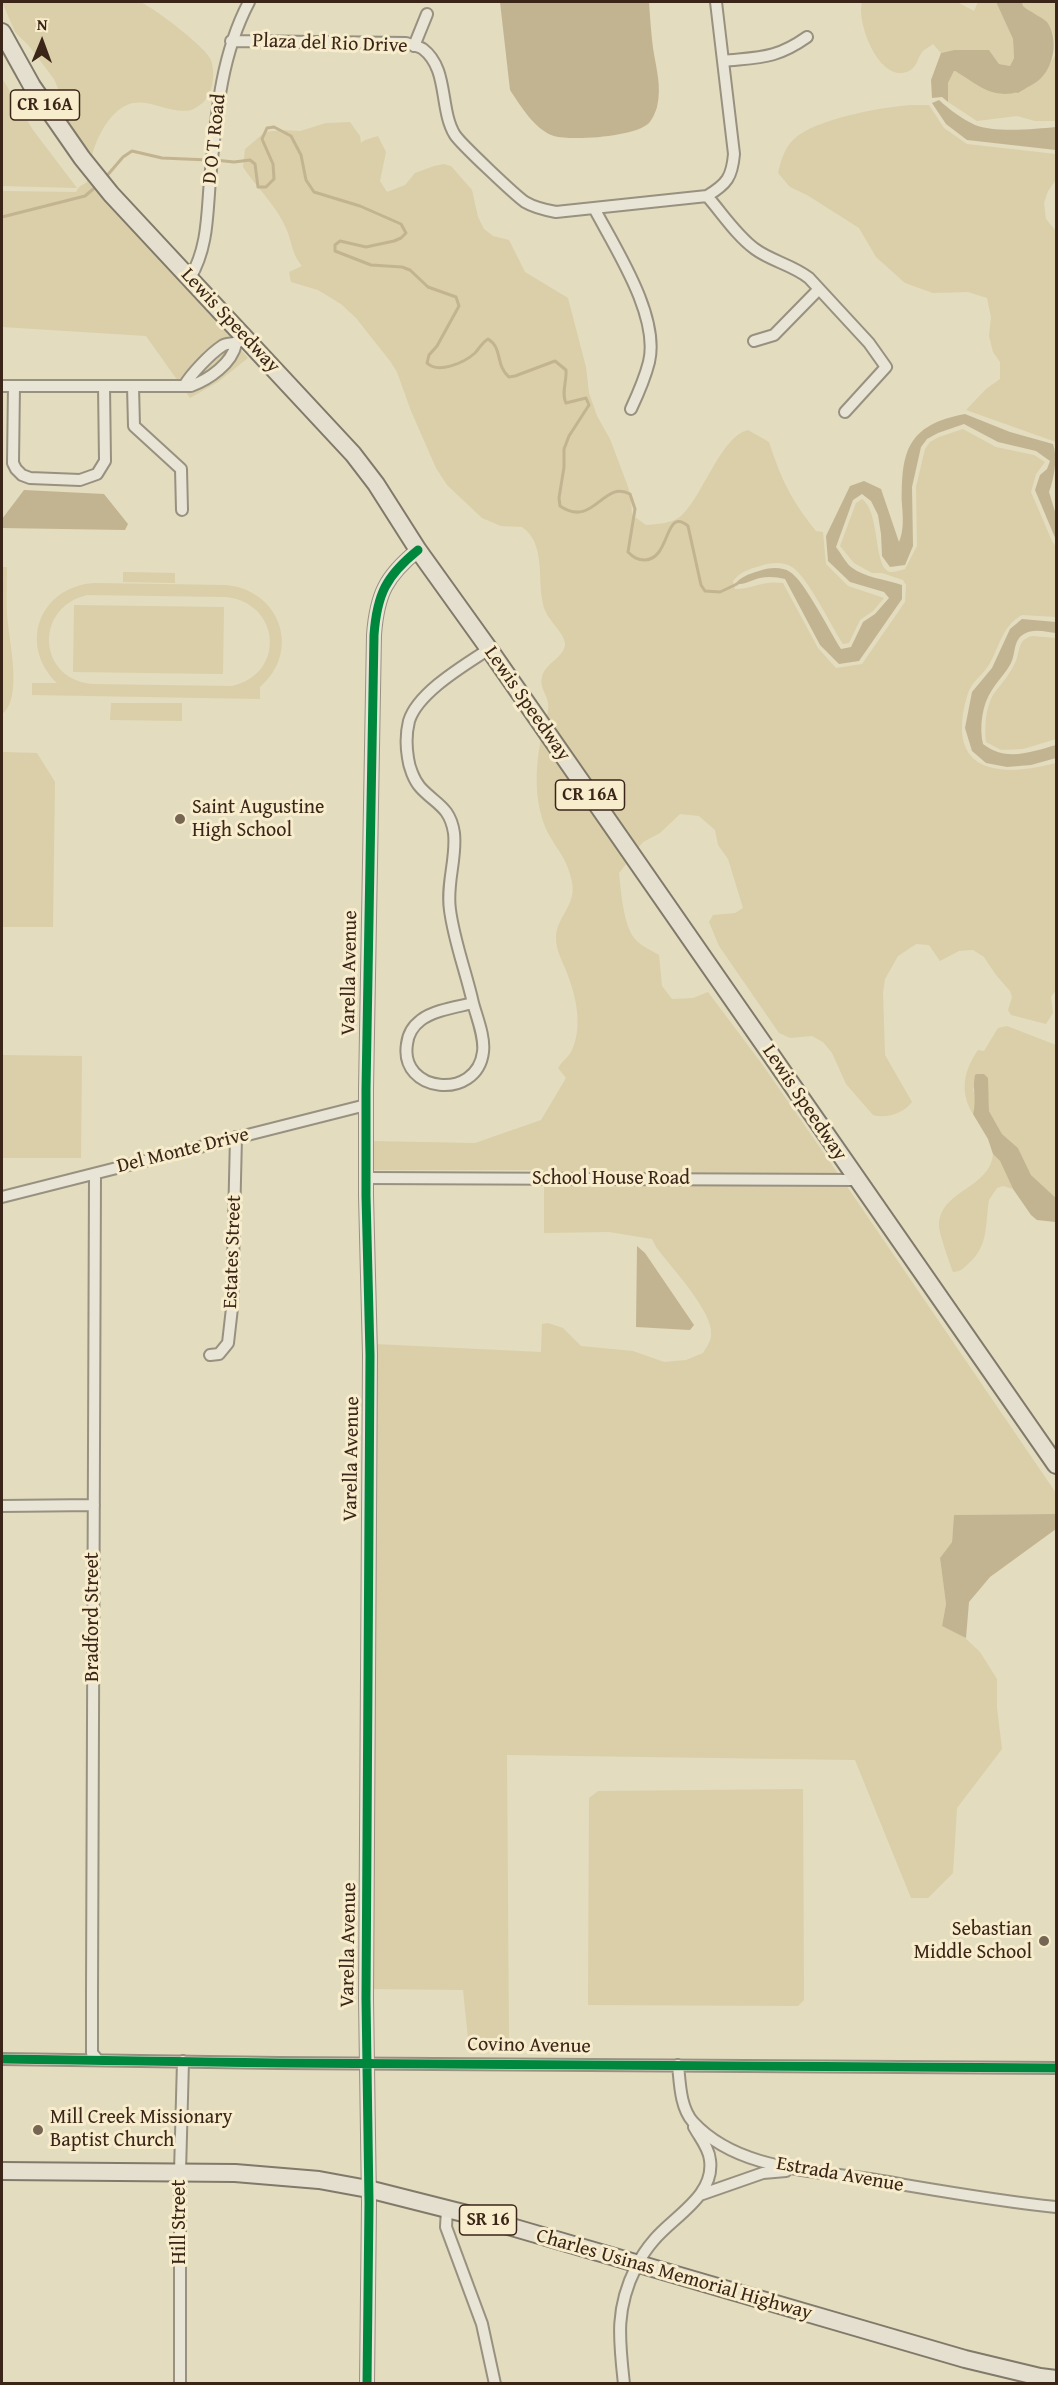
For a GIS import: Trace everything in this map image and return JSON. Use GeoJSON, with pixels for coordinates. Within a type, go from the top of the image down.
{"type":"FeatureCollection","features":[{"type":"Feature","properties":{"kind":"main road","name":"Lewis Speedway"},"geometry":{"type":"LineString","coordinates":[[2,32],[44,104],[99,179],[190,278],[240,340],[353,454],[376,484],[418,550],[1056,1465]]}},
{"type":"Feature","properties":{"kind":"main road","name":"Charles Usinas Memorial Highway"},"geometry":{"type":"LineString","coordinates":[[2,2171],[180,2172],[280,2176],[368,2188],[965,2360],[1056,2379]]}},
{"type":"Feature","properties":{"kind":"street","name":"D O T Road"},"geometry":{"type":"LineString","coordinates":[[190,278],[205,242],[222,78],[231,41],[249,2]]}},
{"type":"Feature","properties":{"kind":"street"},"geometry":{"type":"LineString","coordinates":[[716,2],[734,154],[732,172],[721,188],[707,195],[756,250],[799,270],[869,343],[886,367],[845,412]]}},
{"type":"Feature","properties":{"kind":"street"},"geometry":{"type":"LineString","coordinates":[[414,46],[427,14]]}},
{"type":"Feature","properties":{"kind":"street"},"geometry":{"type":"LineString","coordinates":[[723,61],[772,56],[788,50],[807,37]]}},
{"type":"Feature","properties":{"kind":"street","name":"Plaza del Rio Drive"},"geometry":{"type":"LineString","coordinates":[[231,41],[406,43],[423,49],[434,63],[442,83],[446,115],[456,136],[523,201],[540,209],[556,212],[707,195]]}},
{"type":"Feature","properties":{"kind":"street"},"geometry":{"type":"LineString","coordinates":[[594,208],[643,303],[650,334],[650,360],[631,409]]}},
{"type":"Feature","properties":{"kind":"street"},"geometry":{"type":"LineString","coordinates":[[754,342],[774,335],[818,290]]}},
{"type":"Feature","properties":{"kind":"street"},"geometry":{"type":"LineString","coordinates":[[2,387],[184,386],[189,377],[223,345],[240,340]]}},
{"type":"Feature","properties":{"kind":"street"},"geometry":{"type":"LineString","coordinates":[[14,387],[13,463],[16,469],[30,478],[80,480],[97,474],[105,461],[104,386]]}},
{"type":"Feature","properties":{"kind":"street"},"geometry":{"type":"LineString","coordinates":[[133,386],[134,426],[181,469],[182,510]]}},
{"type":"Feature","properties":{"kind":"street","name":"Varella Avenue"},"geometry":{"type":"LineString","coordinates":[[367,2384],[366,2063],[370,1354],[365,1178],[375,618],[383,587],[388,578],[418,550]]}},
{"type":"Feature","properties":{"kind":"street"},"geometry":{"type":"LineString","coordinates":[[473,1003],[423,1018],[411,1032],[406,1049],[408,1059],[417,1075],[424,1081],[441,1086],[451,1086],[469,1078],[483,1054],[483,1045],[473,1003],[450,910],[448,885],[454,834],[450,816],[443,806],[419,786],[409,765],[406,746],[409,721],[425,697],[455,671],[489,649]]}},
{"type":"Feature","properties":{"kind":"street","name":"Del Monte Drive"},"geometry":{"type":"LineString","coordinates":[[2,1197],[366,1105]]}},
{"type":"Feature","properties":{"kind":"street","name":"Estates Street"},"geometry":{"type":"LineString","coordinates":[[210,1355],[219,1354],[228,1343],[234,1265],[236,1137]]}},
{"type":"Feature","properties":{"kind":"street","name":"Bradford Street"},"geometry":{"type":"LineString","coordinates":[[95,1174],[92,2053],[98,2059]]}},
{"type":"Feature","properties":{"kind":"street","name":"School House Road"},"geometry":{"type":"LineString","coordinates":[[365,1178],[857,1180]]}},
{"type":"Feature","properties":{"kind":"street"},"geometry":{"type":"LineString","coordinates":[[2,1506],[94,1505]]}},
{"type":"Feature","properties":{"kind":"street","name":"Covino Avenue"},"geometry":{"type":"LineString","coordinates":[[2,2059],[1056,2068]]}},
{"type":"Feature","properties":{"kind":"street","name":"Hill Street"},"geometry":{"type":"LineString","coordinates":[[180,2384],[180,2172],[183,2061]]}},
{"type":"Feature","properties":{"kind":"street"},"geometry":{"type":"LineString","coordinates":[[624,2384],[619,2349],[619,2323],[628,2285],[637,2264],[655,2239],[700,2195],[708,2181],[710,2160],[683,2102],[678,2065]]}},
{"type":"Feature","properties":{"kind":"street","name":"Estrada Avenue"},"geometry":{"type":"LineString","coordinates":[[690,2119],[717,2141],[747,2156],[796,2170],[1004,2202],[1056,2207]]}},
{"type":"Feature","properties":{"kind":"street"},"geometry":{"type":"LineString","coordinates":[[700,2195],[763,2173],[796,2170]]}},
{"type":"Feature","properties":{"kind":"street"},"geometry":{"type":"LineString","coordinates":[[447,2209],[446,2227],[482,2324],[495,2384]]}},
{"type":"Feature","properties":{"kind":"shaded area"},"geometry":{"type":"Polygon","coordinates":[[[2,2],[140,2],[179,28],[207,54],[211,60],[213,72],[210,92],[202,103],[191,110],[175,110],[142,103],[127,105],[120,109],[103,129],[95,145],[91,161],[54,111],[62,98],[54,79],[29,46],[15,32],[2,2]]]}},
{"type":"Feature","properties":{"kind":"shaded area"},"geometry":{"type":"Polygon","coordinates":[[[500,2],[649,2],[659,92],[657,107],[650,122],[631,132],[603,137],[563,137],[547,133],[529,116],[510,90],[500,2]]]}},
{"type":"Feature","properties":{"kind":"shaded area"},"geometry":{"type":"Polygon","coordinates":[[[862,2],[957,2],[974,11],[978,2],[996,2],[1013,39],[1014,58],[1010,66],[999,64],[989,50],[954,50],[941,53],[933,44],[922,52],[912,69],[898,73],[889,69],[872,50],[863,24],[862,2]]]}},
{"type":"Feature","properties":{"kind":"shaded area"},"geometry":{"type":"Polygon","coordinates":[[[996,2],[1022,2],[1023,6],[1047,22],[1053,35],[1054,50],[1050,65],[1042,77],[1018,93],[979,76],[954,71],[948,83],[948,102],[942,97],[932,98],[931,80],[941,53],[954,50],[989,50],[999,64],[1010,66],[1014,58],[1013,39],[996,2]]]}},
{"type":"Feature","properties":{"kind":"shaded area"},"geometry":{"type":"Polygon","coordinates":[[[1022,2],[1056,2],[1056,50],[1050,27],[1023,6],[1022,2]]]}},
{"type":"Feature","properties":{"kind":"shaded area"},"geometry":{"type":"Polygon","coordinates":[[[1056,54],[1056,121],[1035,121],[1017,116],[977,121],[948,102],[948,83],[954,71],[980,76],[1002,89],[1041,78],[1056,54]]]}},
{"type":"Feature","properties":{"kind":"shaded area"},"geometry":{"type":"Polygon","coordinates":[[[2,78],[33,130],[77,188],[2,186],[2,78]]]}},
{"type":"Feature","properties":{"kind":"shaded area"},"geometry":{"type":"Polygon","coordinates":[[[939,100],[965,120],[983,127],[1015,130],[1056,127],[1056,150],[967,140],[946,124],[932,103],[939,100]]]}},
{"type":"Feature","properties":{"kind":"shaded area"},"geometry":{"type":"Polygon","coordinates":[[[911,105],[929,105],[944,128],[967,144],[1056,154],[1056,180],[1048,191],[1044,203],[1046,219],[1056,231],[1056,442],[966,410],[986,389],[1000,379],[1000,362],[993,352],[989,336],[991,317],[987,298],[968,292],[933,293],[905,283],[876,257],[859,228],[807,195],[790,187],[778,173],[788,147],[804,132],[850,115],[911,105]]]}},
{"type":"Feature","properties":{"kind":"shaded area"},"geometry":{"type":"Polygon","coordinates":[[[350,122],[360,136],[361,143],[378,136],[386,152],[380,181],[387,192],[405,185],[415,173],[444,164],[451,166],[472,190],[478,217],[484,229],[493,236],[509,240],[525,272],[568,298],[586,367],[589,393],[627,484],[631,496],[632,515],[646,525],[677,519],[689,507],[729,443],[738,435],[748,430],[769,442],[793,499],[816,531],[823,532],[826,564],[848,586],[884,598],[873,611],[860,620],[849,643],[843,644],[812,591],[792,567],[776,563],[748,570],[733,581],[735,589],[783,583],[818,648],[836,668],[862,664],[905,602],[906,585],[903,580],[882,573],[872,573],[854,563],[840,546],[856,503],[862,499],[868,506],[885,569],[891,572],[896,571],[905,569],[917,546],[916,487],[925,449],[930,442],[963,429],[996,447],[1034,455],[1045,462],[1036,474],[1031,492],[1056,547],[1056,617],[1022,615],[1010,624],[990,663],[970,689],[962,719],[963,739],[969,754],[980,763],[1013,770],[1056,763],[1056,990],[1051,997],[1053,1013],[1046,1024],[1011,1015],[1008,1010],[1012,997],[1010,991],[984,957],[973,950],[959,951],[940,961],[929,945],[916,944],[898,956],[885,979],[883,993],[885,1055],[912,1102],[895,1114],[873,1115],[846,1084],[832,1053],[823,1042],[812,1036],[790,1038],[779,1033],[719,946],[709,922],[713,915],[735,913],[743,908],[728,859],[718,845],[715,830],[699,816],[680,814],[660,833],[643,842],[636,851],[545,721],[548,705],[542,677],[547,668],[562,653],[565,644],[543,604],[535,542],[522,527],[501,526],[482,518],[447,485],[436,468],[397,372],[390,361],[356,318],[341,304],[318,290],[291,282],[289,272],[302,266],[294,253],[282,220],[243,167],[245,149],[265,132],[300,131],[326,123],[350,122]]]}},
{"type":"Feature","properties":{"kind":"shaded area"},"geometry":{"type":"Polygon","coordinates":[[[89,174],[146,237],[248,358],[218,382],[190,398],[146,336],[2,327],[2,191],[76,192],[87,182],[89,174]]]}},
{"type":"Feature","properties":{"kind":"shaded area"},"geometry":{"type":"Polygon","coordinates":[[[965,414],[1010,432],[1053,444],[1055,468],[1049,492],[1056,515],[1056,540],[1035,490],[1040,475],[1047,469],[1050,461],[1036,451],[998,442],[964,424],[938,433],[927,439],[921,447],[912,487],[913,546],[905,565],[890,567],[882,556],[878,515],[871,501],[862,494],[853,500],[836,547],[849,565],[857,571],[902,585],[902,599],[859,661],[839,664],[820,645],[785,579],[766,577],[735,584],[752,573],[766,569],[779,568],[790,572],[809,595],[841,649],[851,647],[863,622],[875,614],[889,598],[884,592],[850,582],[828,561],[826,536],[850,486],[864,481],[881,489],[899,542],[903,524],[903,470],[911,443],[919,433],[931,425],[965,414]]]}},
{"type":"Feature","properties":{"kind":"shaded area"},"geometry":{"type":"Polygon","coordinates":[[[24,490],[104,494],[128,524],[125,530],[2,528],[2,519],[24,490]]]}},
{"type":"Feature","properties":{"kind":"shaded area"},"geometry":{"type":"Polygon","coordinates":[[[2,567],[7,567],[7,614],[14,682],[9,706],[2,714],[2,567]]]}},
{"type":"Feature","properties":{"kind":"shaded area"},"geometry":{"type":"Polygon","coordinates":[[[123,572],[175,573],[175,583],[123,582],[123,572]]]}},
{"type":"Feature","properties":{"kind":"shaded area"},"geometry":{"type":"Polygon","coordinates":[[[94,583],[226,585],[245,589],[260,598],[272,610],[279,624],[282,640],[280,657],[273,672],[260,687],[260,699],[32,695],[32,683],[57,683],[45,668],[39,652],[37,636],[40,620],[48,606],[60,595],[75,587],[94,583]],[[87,595],[69,602],[57,614],[51,628],[49,643],[53,658],[61,670],[75,680],[93,684],[232,686],[250,679],[262,668],[268,654],[270,639],[266,625],[258,612],[244,602],[226,597],[87,595]]]}},
{"type":"Feature","properties":{"kind":"shaded area"},"geometry":{"type":"Polygon","coordinates":[[[74,605],[224,607],[223,674],[73,672],[74,605]]]}},
{"type":"Feature","properties":{"kind":"shaded area"},"geometry":{"type":"Polygon","coordinates":[[[1022,619],[1056,622],[1056,633],[1032,631],[1020,637],[1016,643],[1011,663],[986,702],[981,724],[983,744],[1001,753],[1010,754],[1028,753],[1056,745],[1056,758],[1031,765],[1007,767],[986,763],[972,751],[965,728],[972,692],[992,668],[1010,629],[1022,619]]]}},
{"type":"Feature","properties":{"kind":"shaded area"},"geometry":{"type":"Polygon","coordinates":[[[1032,636],[1056,638],[1056,739],[1023,749],[1001,750],[986,742],[988,709],[992,697],[1014,665],[1021,644],[1032,636]]]}},
{"type":"Feature","properties":{"kind":"shaded area"},"geometry":{"type":"Polygon","coordinates":[[[111,703],[182,703],[182,721],[110,720],[111,703]]]}},
{"type":"Feature","properties":{"kind":"shaded area"},"geometry":{"type":"Polygon","coordinates":[[[542,734],[630,859],[619,873],[626,921],[637,941],[659,955],[662,986],[672,999],[693,998],[708,992],[762,1064],[839,1175],[544,1173],[544,1170],[370,1170],[371,1141],[475,1143],[541,1120],[566,1078],[558,1068],[571,1052],[578,1021],[573,991],[558,952],[556,938],[559,924],[572,898],[573,890],[568,867],[548,833],[540,809],[537,771],[542,734]]]}},
{"type":"Feature","properties":{"kind":"shaded area"},"geometry":{"type":"Polygon","coordinates":[[[2,752],[37,753],[55,782],[53,927],[2,927],[2,752]]]}},
{"type":"Feature","properties":{"kind":"shaded area"},"geometry":{"type":"Polygon","coordinates":[[[1007,1026],[1056,1045],[1056,1198],[1031,1175],[1018,1148],[1002,1134],[989,1111],[987,1078],[973,1089],[976,1103],[973,1114],[966,1098],[965,1081],[969,1065],[978,1050],[984,1051],[998,1028],[1007,1026]]]}},
{"type":"Feature","properties":{"kind":"shaded area"},"geometry":{"type":"Polygon","coordinates":[[[2,1055],[82,1056],[81,1158],[2,1158],[2,1055]]]}},
{"type":"Feature","properties":{"kind":"shaded area"},"geometry":{"type":"Polygon","coordinates":[[[977,1074],[984,1074],[988,1078],[989,1111],[1002,1134],[1018,1148],[1031,1175],[1056,1198],[1056,1222],[1037,1220],[1031,1215],[1013,1189],[1000,1161],[993,1154],[988,1139],[973,1114],[974,1080],[977,1074]]]}},
{"type":"Feature","properties":{"kind":"shaded area"},"geometry":{"type":"Polygon","coordinates":[[[993,1154],[1000,1161],[1013,1189],[1003,1186],[997,1188],[989,1200],[985,1234],[980,1249],[964,1268],[953,1272],[939,1230],[941,1214],[947,1204],[983,1175],[990,1166],[993,1154]]]}},
{"type":"Feature","properties":{"kind":"shaded area"},"geometry":{"type":"Polygon","coordinates":[[[544,1184],[846,1185],[1056,1493],[1056,1514],[954,1515],[952,1542],[940,1558],[946,1604],[942,1626],[961,1634],[980,1652],[997,1679],[997,1708],[1002,1749],[957,1808],[953,1873],[928,1898],[911,1898],[855,1760],[507,1755],[509,2038],[468,2039],[463,1990],[371,1989],[375,1344],[541,1352],[542,1324],[548,1323],[563,1328],[581,1346],[633,1351],[664,1362],[686,1360],[703,1353],[711,1336],[706,1315],[699,1303],[652,1239],[609,1232],[544,1233],[544,1184]]]}},
{"type":"Feature","properties":{"kind":"shaded area"},"geometry":{"type":"Polygon","coordinates":[[[637,1246],[645,1253],[694,1325],[690,1330],[636,1327],[637,1246]]]}},
{"type":"Feature","properties":{"kind":"shaded area"},"geometry":{"type":"Polygon","coordinates":[[[1056,1514],[1056,1529],[990,1577],[969,1602],[966,1638],[942,1626],[946,1604],[940,1558],[952,1542],[954,1515],[1056,1514]]]}},
{"type":"Feature","properties":{"kind":"shaded area"},"geometry":{"type":"Polygon","coordinates":[[[803,1789],[804,2000],[798,2006],[588,2005],[589,1798],[598,1791],[803,1789]]]}},
{"type":"Feature","properties":{"kind":"waterway"},"geometry":{"type":"LineString","coordinates":[[961,65],[993,84],[1001,86],[1016,84]]}},
{"type":"Feature","properties":{"kind":"waterway"},"geometry":{"type":"LineString","coordinates":[[215,160],[234,162],[250,160],[255,164],[258,187],[266,187],[274,179],[273,164],[262,139],[267,128],[274,127],[291,136],[301,155],[306,180],[314,192],[360,206],[401,224],[406,233],[394,241],[366,247],[340,241],[335,245],[335,251],[371,265],[402,267],[410,270],[428,287],[456,297],[459,306],[437,346],[429,355],[427,363],[438,367],[451,366],[475,353],[488,339],[496,347],[502,367],[509,377],[555,361],[566,370],[564,395],[566,403],[586,398],[589,405],[569,436],[564,449],[560,506],[581,512],[612,493],[621,491],[630,494],[635,509],[628,552],[637,559],[645,560],[653,557],[664,544],[671,528],[675,523],[680,522],[688,526],[701,585],[705,591],[720,592],[737,584]]}},
{"type":"Feature","properties":{"kind":"waterway"},"geometry":{"type":"LineString","coordinates":[[105,178],[123,157],[132,151],[162,158],[209,160]]}},
{"type":"Feature","properties":{"kind":"waterway"},"geometry":{"type":"LineString","coordinates":[[2,217],[85,196],[98,185]]}},
{"type":"Feature","properties":{"kind":"cycle path"},"geometry":{"type":"LineString","coordinates":[[367,2384],[369,2203],[366,1998],[370,1355],[366,1089],[374,635],[375,621],[385,587],[398,568],[418,550]]}},
{"type":"Feature","properties":{"kind":"cycle path"},"geometry":{"type":"LineString","coordinates":[[2,2059],[1056,2068]]}},
{"type":"Feature","properties":{"kind":"place","name":"Saint Augustine High School"},"geometry":{"type":"Point","coordinates":[180,819]}},
{"type":"Feature","properties":{"kind":"place","name":"Sebastian Middle School"},"geometry":{"type":"Point","coordinates":[1044,1941]}},
{"type":"Feature","properties":{"kind":"place","name":"Mill Creek Missionary Baptist Church"},"geometry":{"type":"Point","coordinates":[38,2130]}}]}
